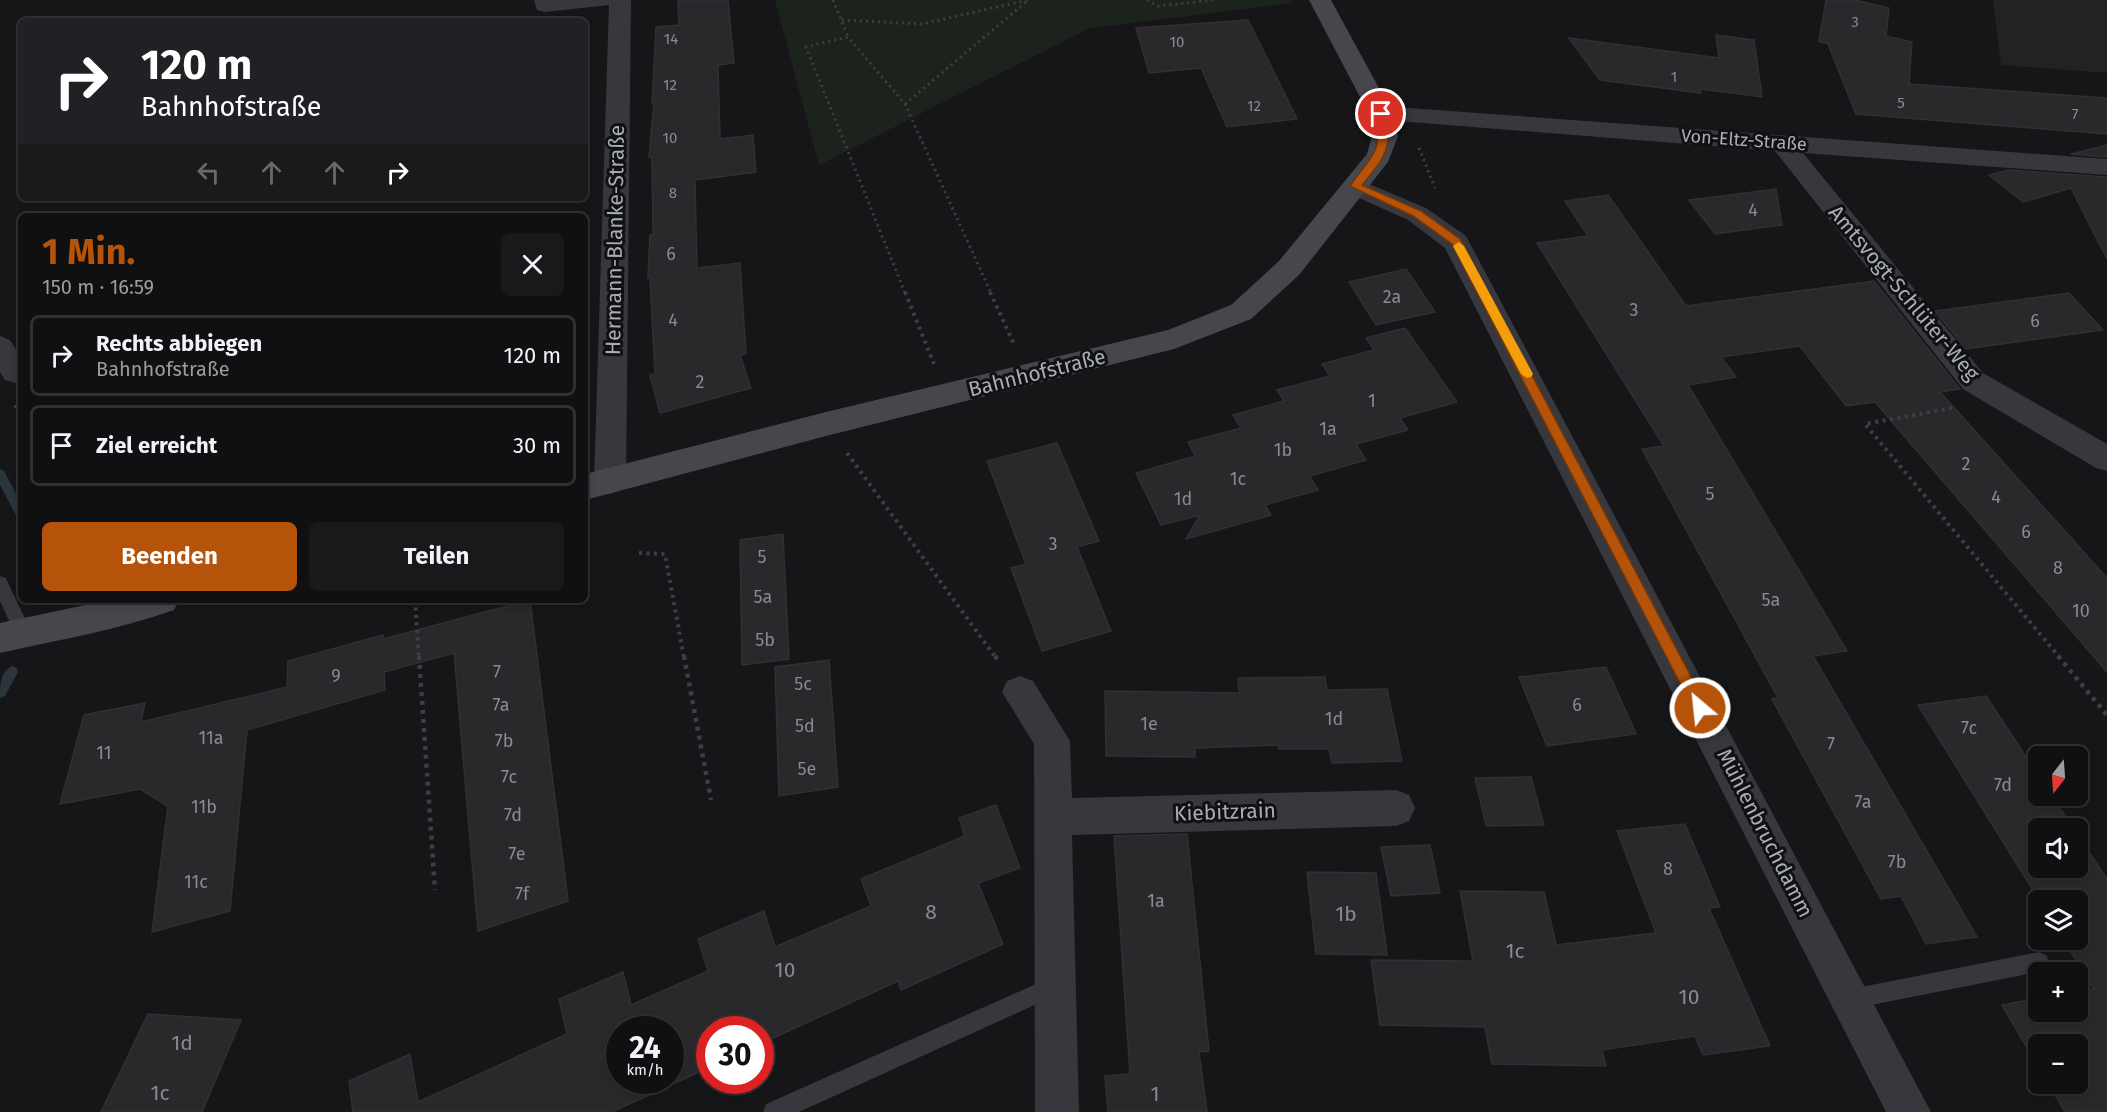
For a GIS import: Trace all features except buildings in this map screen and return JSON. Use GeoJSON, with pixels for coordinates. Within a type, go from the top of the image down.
{"type":"FeatureCollection","features":[{"type":"Feature","properties":{"kind":"main road"},"geometry":{"type":"LineString","coordinates":[[1320,0],[1381,114]]}},
{"type":"Feature","properties":{"kind":"main road","name":"Bahnhofstraße"},"geometry":{"type":"LineString","coordinates":[[597,484],[826,424],[1174,339],[1241,312],[1289,268],[1379,156],[1385,136],[1381,114]]}},
{"type":"Feature","properties":{"kind":"main road"},"geometry":{"type":"LineString","coordinates":[[11,635],[108,615],[151,603]]}},
{"type":"Feature","properties":{"kind":"street"},"geometry":{"type":"LineString","coordinates":[[545,0],[545,5],[602,0]]}},
{"type":"Feature","properties":{"kind":"street","name":"Hermann-Blanke-Straße"},"geometry":{"type":"LineString","coordinates":[[597,484],[620,0]]}},
{"type":"Feature","properties":{"kind":"street","name":"Von-Eltz-Straße"},"geometry":{"type":"LineString","coordinates":[[1381,114],[2107,167]]}},
{"type":"Feature","properties":{"kind":"street","name":"Amtsvogt-Schlüter-Weg"},"geometry":{"type":"LineString","coordinates":[[1781,142],[1973,381],[2107,459]]}},
{"type":"Feature","properties":{"kind":"street","name":"Mühlenbruchdamm"},"geometry":{"type":"LineString","coordinates":[[1355,186],[1417,214],[1456,242],[1910,1112]]}},
{"type":"Feature","properties":{"kind":"street"},"geometry":{"type":"LineString","coordinates":[[0,347],[15,372]]}},
{"type":"Feature","properties":{"kind":"street"},"geometry":{"type":"LineString","coordinates":[[1020,692],[1052,741],[1057,1112]]}},
{"type":"Feature","properties":{"kind":"street","name":"Kiebitzrain"},"geometry":{"type":"LineString","coordinates":[[1054,817],[1396,808]]}},
{"type":"Feature","properties":{"kind":"lane"},"geometry":{"type":"LineString","coordinates":[[0,583],[11,635]]}},
{"type":"Feature","properties":{"kind":"lane"},"geometry":{"type":"LineString","coordinates":[[1851,999],[2028,964]]}},
{"type":"Feature","properties":{"kind":"lane"},"geometry":{"type":"LineString","coordinates":[[774,1112],[1054,986]]}},
{"type":"Feature","properties":{"kind":"path"},"geometry":{"type":"LineString","coordinates":[[832,0],[848,37],[905,104],[1029,376]]}},
{"type":"Feature","properties":{"kind":"path"},"geometry":{"type":"LineString","coordinates":[[842,20],[922,24],[1028,0]]}},
{"type":"Feature","properties":{"kind":"path"},"geometry":{"type":"LineString","coordinates":[[905,104],[1028,0]]}},
{"type":"Feature","properties":{"kind":"path"},"geometry":{"type":"LineString","coordinates":[[1148,0],[1158,6],[1214,0]]}},
{"type":"Feature","properties":{"kind":"path"},"geometry":{"type":"LineString","coordinates":[[848,37],[806,47],[946,395]]}},
{"type":"Feature","properties":{"kind":"path"},"geometry":{"type":"LineString","coordinates":[[1417,144],[1456,242]]}},
{"type":"Feature","properties":{"kind":"path"},"geometry":{"type":"LineString","coordinates":[[2004,399],[1865,424],[2107,715]]}},
{"type":"Feature","properties":{"kind":"path"},"geometry":{"type":"LineString","coordinates":[[826,424],[1020,692]]}},
{"type":"Feature","properties":{"kind":"path"},"geometry":{"type":"LineString","coordinates":[[639,553],[664,554],[711,800]]}},
{"type":"Feature","properties":{"kind":"path"},"geometry":{"type":"LineString","coordinates":[[415,603],[435,890]]}},
{"type":"Feature","properties":{"kind":"shaded area"},"geometry":{"type":"Polygon","coordinates":[[[775,0],[1291,0],[1293,3],[1090,28],[819,165],[775,0]]]}},
{"type":"Feature","properties":{"kind":"shaded area"},"geometry":{"type":"Polygon","coordinates":[[[1993,0],[2107,0],[2107,73],[2001,65],[1993,0]]]}},
{"type":"Feature","properties":{"kind":"waterway"},"geometry":{"type":"LineString","coordinates":[[0,474],[18,508]]}},
{"type":"Feature","properties":{"kind":"waterway"},"geometry":{"type":"LineString","coordinates":[[0,692],[12,672]]}},
{"type":"Feature","properties":{"kind":"slow traffic"},"geometry":{"type":"LineString","coordinates":[[1459,246],[1527,374]]}},
{"type":"Feature","properties":{"kind":"route"},"geometry":{"type":"LineString","coordinates":[[1381,114],[1385,136],[1379,156],[1355,186],[1417,214],[1456,242],[1533,385],[1700,708]]}}]}
